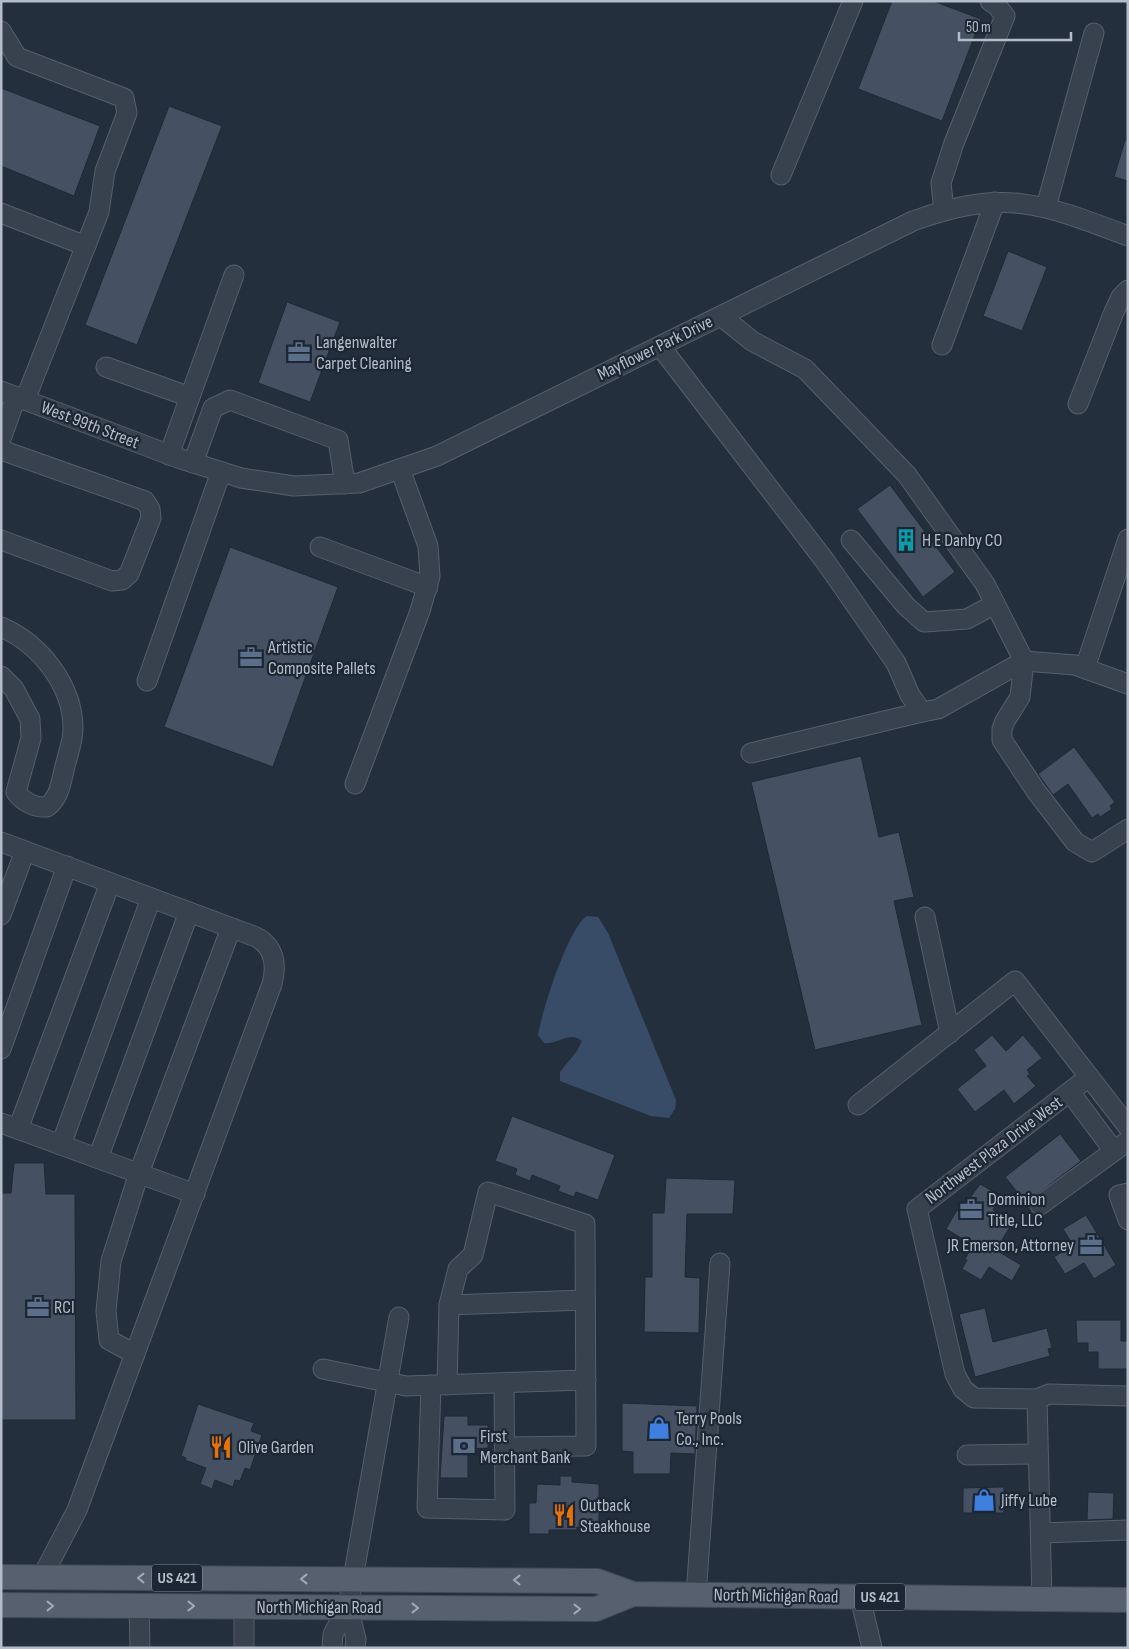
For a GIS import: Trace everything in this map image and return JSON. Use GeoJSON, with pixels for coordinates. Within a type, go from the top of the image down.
{"type":"FeatureCollection","features":[{"type":"Feature","properties":{"kind":"main road","name":"North Michigan Road"},"geometry":{"type":"LineString","coordinates":[[1,1577],[597,1580],[633,1594],[1128,1600]]}},
{"type":"Feature","properties":{"kind":"main road","name":"North Michigan Road"},"geometry":{"type":"LineString","coordinates":[[1,1606],[596,1609],[633,1594]]}},
{"type":"Feature","properties":{"kind":"street"},"geometry":{"type":"LineString","coordinates":[[781,175],[853,1]]}},
{"type":"Feature","properties":{"kind":"street"},"geometry":{"type":"LineString","coordinates":[[944,210],[941,183],[954,143],[1004,16],[997,6],[990,1]]}},
{"type":"Feature","properties":{"kind":"street"},"geometry":{"type":"LineString","coordinates":[[1,31],[17,57],[124,98],[127,113],[105,171],[99,212],[86,246],[14,396],[1,439]]}},
{"type":"Feature","properties":{"kind":"street"},"geometry":{"type":"LineString","coordinates":[[1046,207],[1094,33]]}},
{"type":"Feature","properties":{"kind":"street"},"geometry":{"type":"LineString","coordinates":[[942,345],[995,202]]}},
{"type":"Feature","properties":{"kind":"street","name":"Mayflower Park Drive"},"geometry":{"type":"LineString","coordinates":[[180,458],[241,478],[294,486],[358,484],[437,456],[913,221],[944,210],[969,204],[995,202],[1046,207],[1128,236]]}},
{"type":"Feature","properties":{"kind":"street"},"geometry":{"type":"LineString","coordinates":[[1,213],[86,246]]}},
{"type":"Feature","properties":{"kind":"street"},"geometry":{"type":"LineString","coordinates":[[180,458],[190,397],[234,275]]}},
{"type":"Feature","properties":{"kind":"street"},"geometry":{"type":"LineString","coordinates":[[1078,404],[1114,312],[1121,297],[1128,290]]}},
{"type":"Feature","properties":{"kind":"street"},"geometry":{"type":"LineString","coordinates":[[721,316],[752,341],[805,369],[907,475],[985,584],[1024,661],[1020,697],[1005,721],[1002,730],[1002,740],[1036,791],[1075,842],[1092,852],[1128,828]]}},
{"type":"Feature","properties":{"kind":"street"},"geometry":{"type":"LineString","coordinates":[[660,346],[829,568],[896,663],[910,695],[922,712]]}},
{"type":"Feature","properties":{"kind":"street"},"geometry":{"type":"LineString","coordinates":[[106,367],[190,397]]}},
{"type":"Feature","properties":{"kind":"street","name":"West 99th Street"},"geometry":{"type":"LineString","coordinates":[[14,396],[180,458]]}},
{"type":"Feature","properties":{"kind":"street"},"geometry":{"type":"LineString","coordinates":[[180,458],[213,408],[230,400],[338,440],[345,484]]}},
{"type":"Feature","properties":{"kind":"street"},"geometry":{"type":"LineString","coordinates":[[1,450],[145,501],[150,509],[150,518],[129,574],[122,580],[112,581],[1,540]]}},
{"type":"Feature","properties":{"kind":"street"},"geometry":{"type":"LineString","coordinates":[[355,784],[428,586],[430,561],[428,546],[400,469]]}},
{"type":"Feature","properties":{"kind":"street"},"geometry":{"type":"LineString","coordinates":[[147,681],[221,472]]}},
{"type":"Feature","properties":{"kind":"street"},"geometry":{"type":"LineString","coordinates":[[1085,668],[1128,539]]}},
{"type":"Feature","properties":{"kind":"street"},"geometry":{"type":"LineString","coordinates":[[851,540],[906,606],[924,622],[967,619],[995,604]]}},
{"type":"Feature","properties":{"kind":"street"},"geometry":{"type":"LineString","coordinates":[[320,547],[428,586]]}},
{"type":"Feature","properties":{"kind":"street"},"geometry":{"type":"LineString","coordinates":[[1,627],[29,644],[40,654],[65,691],[71,708],[73,730],[61,782],[57,796],[47,807],[39,808],[21,799],[16,792],[31,738],[30,719],[14,689],[1,676]]}},
{"type":"Feature","properties":{"kind":"street"},"geometry":{"type":"LineString","coordinates":[[751,752],[938,709],[1024,661],[1064,663],[1085,668],[1128,684]]}},
{"type":"Feature","properties":{"kind":"street"},"geometry":{"type":"LineString","coordinates":[[1,842],[256,937],[267,944],[274,957],[275,976],[77,1510],[42,1577]]}},
{"type":"Feature","properties":{"kind":"street"},"geometry":{"type":"LineString","coordinates":[[1,915],[25,851]]}},
{"type":"Feature","properties":{"kind":"street"},"geometry":{"type":"LineString","coordinates":[[1,1049],[67,866]]}},
{"type":"Feature","properties":{"kind":"street"},"geometry":{"type":"LineString","coordinates":[[110,883],[10,1126],[195,1194]]}},
{"type":"Feature","properties":{"kind":"street"},"geometry":{"type":"LineString","coordinates":[[61,1145],[151,898]]}},
{"type":"Feature","properties":{"kind":"street"},"geometry":{"type":"LineString","coordinates":[[98,1158],[189,912]]}},
{"type":"Feature","properties":{"kind":"street"},"geometry":{"type":"LineString","coordinates":[[925,917],[950,1032]]}},
{"type":"Feature","properties":{"kind":"street"},"geometry":{"type":"LineString","coordinates":[[135,1354],[109,1340],[106,1311],[111,1261],[139,1173],[232,928]]}},
{"type":"Feature","properties":{"kind":"street"},"geometry":{"type":"LineString","coordinates":[[858,1105],[1015,981],[1128,1127]]}},
{"type":"Feature","properties":{"kind":"street","name":"Northwest Plaza Drive West"},"geometry":{"type":"LineString","coordinates":[[1037,1399],[974,1398],[963,1389],[955,1374],[917,1209],[1089,1077]]}},
{"type":"Feature","properties":{"kind":"street"},"geometry":{"type":"LineString","coordinates":[[1040,1205],[1121,1146],[1070,1092]]}},
{"type":"Feature","properties":{"kind":"street"},"geometry":{"type":"LineString","coordinates":[[504,1383],[505,1510],[427,1508],[449,1306],[458,1269],[472,1255],[488,1192],[584,1224],[586,1446],[505,1447]]}},
{"type":"Feature","properties":{"kind":"street"},"geometry":{"type":"LineString","coordinates":[[1128,1193],[1119,1195],[1128,1220]]}},
{"type":"Feature","properties":{"kind":"street"},"geometry":{"type":"LineString","coordinates":[[696,1595],[720,1263]]}},
{"type":"Feature","properties":{"kind":"street"},"geometry":{"type":"LineString","coordinates":[[449,1306],[585,1300]]}},
{"type":"Feature","properties":{"kind":"street"},"geometry":{"type":"LineString","coordinates":[[332,1648],[332,1634],[348,1607],[399,1317]]}},
{"type":"Feature","properties":{"kind":"street"},"geometry":{"type":"LineString","coordinates":[[323,1369],[406,1386],[586,1380]]}},
{"type":"Feature","properties":{"kind":"street"},"geometry":{"type":"LineString","coordinates":[[1042,1599],[1037,1399],[1049,1394],[1128,1396]]}},
{"type":"Feature","properties":{"kind":"street"},"geometry":{"type":"LineString","coordinates":[[967,1455],[1038,1454]]}},
{"type":"Feature","properties":{"kind":"street"},"geometry":{"type":"LineString","coordinates":[[1040,1533],[1128,1530]]}},
{"type":"Feature","properties":{"kind":"street"},"geometry":{"type":"LineString","coordinates":[[860,1597],[872,1648]]}},
{"type":"Feature","properties":{"kind":"street"},"geometry":{"type":"LineString","coordinates":[[139,1606],[140,1648]]}},
{"type":"Feature","properties":{"kind":"street"},"geometry":{"type":"LineString","coordinates":[[244,1606],[244,1648]]}},
{"type":"Feature","properties":{"kind":"street"},"geometry":{"type":"LineString","coordinates":[[348,1607],[356,1639],[355,1648]]}},
{"type":"Feature","properties":{"kind":"water"},"geometry":{"type":"Polygon","coordinates":[[[587,916],[598,917],[608,933],[676,1100],[675,1109],[669,1118],[651,1116],[560,1081],[560,1072],[577,1051],[582,1041],[577,1038],[568,1037],[544,1043],[538,1035],[550,990],[564,953],[572,936],[587,916]]]}},
{"type":"Feature","properties":{"kind":"building"},"geometry":{"type":"Polygon","coordinates":[[[892,1],[933,1],[981,19],[942,121],[858,89],[892,1]]]}},
{"type":"Feature","properties":{"kind":"building"},"geometry":{"type":"Polygon","coordinates":[[[1,88],[100,126],[74,196],[1,166],[1,88]]]}},
{"type":"Feature","properties":{"kind":"building"},"geometry":{"type":"Polygon","coordinates":[[[169,106],[222,126],[137,345],[85,325],[169,106]]]}},
{"type":"Feature","properties":{"kind":"building"},"geometry":{"type":"Polygon","coordinates":[[[1125,140],[1128,140],[1128,181],[1114,177],[1125,140]]]}},
{"type":"Feature","properties":{"kind":"building"},"geometry":{"type":"Polygon","coordinates":[[[1008,251],[1047,267],[1022,331],[983,316],[1008,251]]]}},
{"type":"Feature","properties":{"kind":"building","name":"Langenwalter Carpet Cleaning"},"geometry":{"type":"Polygon","coordinates":[[[287,302],[340,322],[310,402],[258,383],[287,302]]]}},
{"type":"Feature","properties":{"kind":"building","name":"H E Danby CO"},"geometry":{"type":"Polygon","coordinates":[[[890,485],[955,572],[923,597],[857,509],[890,485]]]}},
{"type":"Feature","properties":{"kind":"building","name":"Artistic Composite Pallets"},"geometry":{"type":"Polygon","coordinates":[[[230,547],[338,587],[273,767],[164,727],[230,547]]]}},
{"type":"Feature","properties":{"kind":"building"},"geometry":{"type":"Polygon","coordinates":[[[1074,747],[1115,802],[1110,806],[1112,809],[1100,817],[1098,814],[1092,818],[1068,784],[1053,795],[1038,774],[1074,747]]]}},
{"type":"Feature","properties":{"kind":"building"},"geometry":{"type":"Polygon","coordinates":[[[861,756],[879,837],[899,832],[914,897],[894,901],[922,1025],[815,1050],[751,782],[861,756]]]}},
{"type":"Feature","properties":{"kind":"building"},"geometry":{"type":"Polygon","coordinates":[[[992,1035],[1006,1051],[1023,1035],[1042,1058],[1027,1070],[1030,1074],[1027,1076],[1036,1086],[1014,1104],[1004,1090],[975,1112],[957,1089],[986,1066],[974,1050],[992,1035]]]}},
{"type":"Feature","properties":{"kind":"building"},"geometry":{"type":"Polygon","coordinates":[[[512,1116],[615,1155],[598,1200],[576,1192],[574,1197],[558,1191],[560,1186],[532,1175],[530,1181],[515,1175],[517,1169],[495,1161],[512,1116]]]}},
{"type":"Feature","properties":{"kind":"building"},"geometry":{"type":"Polygon","coordinates":[[[1060,1134],[1081,1161],[1026,1203],[1005,1177],[1060,1134]]]}},
{"type":"Feature","properties":{"kind":"building","name":"RCI"},"geometry":{"type":"Polygon","coordinates":[[[14,1163],[44,1163],[46,1194],[75,1194],[76,1420],[1,1420],[1,1193],[11,1193],[14,1163]]]}},
{"type":"Feature","properties":{"kind":"building"},"geometry":{"type":"Polygon","coordinates":[[[666,1178],[735,1180],[733,1214],[687,1214],[685,1277],[700,1278],[699,1333],[644,1332],[645,1277],[652,1277],[652,1213],[664,1213],[666,1178]]]}},
{"type":"Feature","properties":{"kind":"building"},"geometry":{"type":"Polygon","coordinates":[[[980,1184],[1001,1196],[993,1210],[1017,1225],[1011,1225],[996,1250],[1021,1265],[1012,1281],[989,1267],[981,1280],[962,1269],[973,1245],[946,1229],[957,1210],[960,1212],[980,1184]]]}},
{"type":"Feature","properties":{"kind":"building"},"geometry":{"type":"Polygon","coordinates":[[[1086,1215],[1116,1265],[1094,1279],[1084,1263],[1065,1274],[1054,1257],[1073,1245],[1063,1229],[1086,1215]]]}},
{"type":"Feature","properties":{"kind":"building"},"geometry":{"type":"Polygon","coordinates":[[[985,1308],[993,1342],[1047,1328],[1052,1348],[1048,1349],[1050,1356],[975,1377],[959,1314],[985,1308]]]}},
{"type":"Feature","properties":{"kind":"building"},"geometry":{"type":"Polygon","coordinates":[[[1076,1320],[1121,1320],[1121,1341],[1128,1341],[1128,1369],[1098,1369],[1098,1352],[1088,1352],[1088,1343],[1077,1343],[1076,1320]]]}},
{"type":"Feature","properties":{"kind":"building","name":"Terry Pools Co., Inc."},"geometry":{"type":"Polygon","coordinates":[[[622,1403],[697,1406],[695,1454],[671,1453],[670,1474],[633,1474],[633,1452],[622,1451],[622,1403]]]}},
{"type":"Feature","properties":{"kind":"building","name":"Olive Garden"},"geometry":{"type":"Polygon","coordinates":[[[198,1404],[254,1423],[251,1431],[262,1435],[250,1470],[245,1468],[240,1481],[235,1480],[233,1487],[215,1480],[212,1489],[200,1484],[206,1468],[185,1460],[186,1458],[181,1456],[198,1404]]]}},
{"type":"Feature","properties":{"kind":"building","name":"First Merchant Bank"},"geometry":{"type":"Polygon","coordinates":[[[444,1416],[468,1416],[468,1425],[488,1425],[488,1448],[468,1449],[468,1478],[440,1478],[444,1416]]]}},
{"type":"Feature","properties":{"kind":"building","name":"Outback Steakhouse"},"geometry":{"type":"Polygon","coordinates":[[[560,1476],[572,1476],[572,1482],[599,1484],[599,1527],[577,1527],[577,1530],[549,1530],[549,1534],[529,1534],[529,1503],[536,1503],[537,1484],[560,1485],[560,1476]]]}},
{"type":"Feature","properties":{"kind":"building","name":"Jiffy Lube"},"geometry":{"type":"Polygon","coordinates":[[[1004,1487],[1004,1513],[963,1513],[963,1488],[1004,1487]]]}},
{"type":"Feature","properties":{"kind":"building"},"geometry":{"type":"Polygon","coordinates":[[[1088,1492],[1114,1493],[1113,1519],[1087,1520],[1088,1492]]]}},
{"type":"Feature","properties":{"kind":"place","name":"Langenwalter Carpet Cleaning"},"geometry":{"type":"Point","coordinates":[299,352]}},
{"type":"Feature","properties":{"kind":"place","name":"H E Danby CO"},"geometry":{"type":"Point","coordinates":[906,540]}},
{"type":"Feature","properties":{"kind":"place","name":"Artistic Composite Pallets"},"geometry":{"type":"Point","coordinates":[251,657]}},
{"type":"Feature","properties":{"kind":"place","name":"Dominion Title, LLC"},"geometry":{"type":"Point","coordinates":[971,1209]}},
{"type":"Feature","properties":{"kind":"place","name":"JR Emerson, Attorney"},"geometry":{"type":"Point","coordinates":[1091,1245]}},
{"type":"Feature","properties":{"kind":"place","name":"RCI"},"geometry":{"type":"Point","coordinates":[38,1307]}},
{"type":"Feature","properties":{"kind":"place","name":"Terry Pools Co., Inc."},"geometry":{"type":"Point","coordinates":[659,1428]}},
{"type":"Feature","properties":{"kind":"place","name":"First Merchant Bank"},"geometry":{"type":"Point","coordinates":[464,1446]}},
{"type":"Feature","properties":{"kind":"place","name":"Olive Garden"},"geometry":{"type":"Point","coordinates":[221,1447]}},
{"type":"Feature","properties":{"kind":"place","name":"Jiffy Lube"},"geometry":{"type":"Point","coordinates":[984,1500]}},
{"type":"Feature","properties":{"kind":"place","name":"Outback Steakhouse"},"geometry":{"type":"Point","coordinates":[564,1515]}}]}
